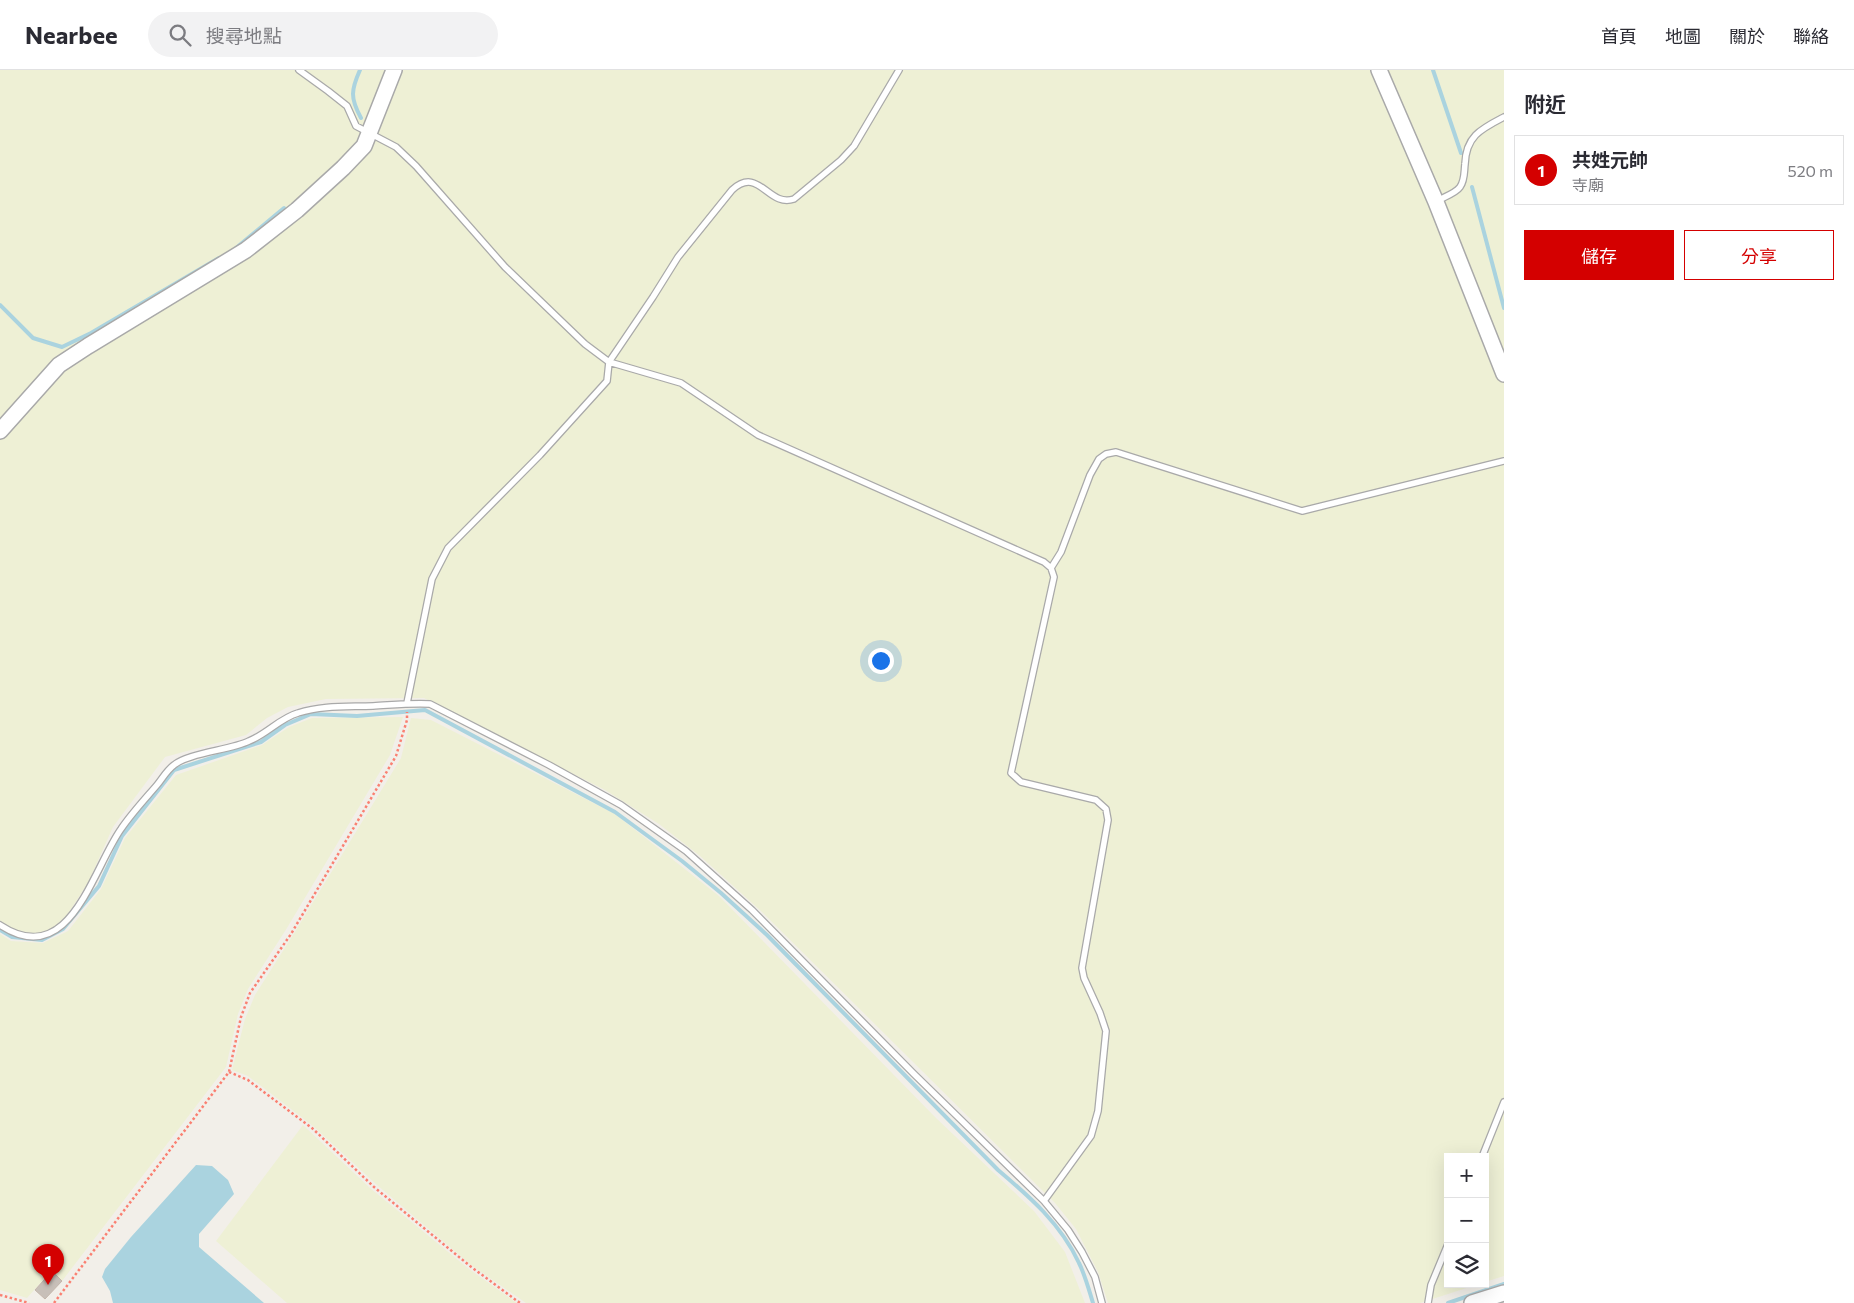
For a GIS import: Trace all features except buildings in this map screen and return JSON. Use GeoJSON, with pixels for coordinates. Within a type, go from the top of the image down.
{"type":"FeatureCollection","features":[{"type":"Feature","properties":{"kind":"street"},"geometry":{"type":"LineString","coordinates":[[0,430],[59,365],[246,250],[290,216],[343,168],[364,146],[394,70]]}},
{"type":"Feature","properties":{"kind":"street"},"geometry":{"type":"LineString","coordinates":[[1379,70],[1436,202],[1504,374]]}},
{"type":"Feature","properties":{"kind":"street"},"geometry":{"type":"LineString","coordinates":[[1472,1303],[1504,1293]]}},
{"type":"Feature","properties":{"kind":"lane"},"geometry":{"type":"LineString","coordinates":[[299,70],[346,106],[356,126],[396,147],[403,153],[511,273],[585,344],[609,362],[681,383],[758,434],[1044,562],[1051,568],[1054,577],[1010,773],[1020,782],[1096,800],[1106,809],[1108,820],[1082,968],[1084,978],[1106,1031],[1098,1110],[1091,1136],[1044,1201]]}},
{"type":"Feature","properties":{"kind":"lane"},"geometry":{"type":"LineString","coordinates":[[407,703],[432,579],[448,548],[540,455],[607,381],[609,362],[678,257],[732,190],[745,181],[753,182],[780,200],[788,201],[794,199],[854,146],[899,70]]}},
{"type":"Feature","properties":{"kind":"lane"},"geometry":{"type":"LineString","coordinates":[[1436,202],[1460,189],[1464,180],[1465,152],[1470,139],[1487,126],[1504,117]]}},
{"type":"Feature","properties":{"kind":"lane"},"geometry":{"type":"LineString","coordinates":[[1051,568],[1061,552],[1090,475],[1098,459],[1106,454],[1116,452],[1302,511],[1504,461]]}},
{"type":"Feature","properties":{"kind":"lane"},"geometry":{"type":"LineString","coordinates":[[0,925],[11,932],[30,937],[45,936],[57,930],[68,920],[92,885],[120,830],[174,764],[250,741],[275,724],[297,713],[328,706],[430,704],[549,765],[621,805],[686,851],[752,910],[914,1074],[1044,1201],[1068,1230],[1082,1252],[1095,1277],[1102,1303]]}},
{"type":"Feature","properties":{"kind":"lane"},"geometry":{"type":"LineString","coordinates":[[1484,1153],[1504,1102]]}},
{"type":"Feature","properties":{"kind":"lane"},"geometry":{"type":"LineString","coordinates":[[1428,1303],[1431,1286],[1444,1254]]}},
{"type":"Feature","properties":{"kind":"path"},"geometry":{"type":"LineString","coordinates":[[54,1303],[228,1072],[241,1017],[250,992],[291,934],[396,756],[407,720]]}},
{"type":"Feature","properties":{"kind":"path"},"geometry":{"type":"LineString","coordinates":[[228,1072],[248,1080],[312,1128],[374,1187],[470,1266],[520,1303]]}},
{"type":"Feature","properties":{"kind":"path"},"geometry":{"type":"LineString","coordinates":[[0,1295],[29,1303]]}},
{"type":"Feature","properties":{"kind":"green space"},"geometry":{"type":"Polygon","coordinates":[[[0,70],[1504,70],[1504,1276],[1489,1281],[1489,1153],[1444,1153],[1444,1288],[1467,1288],[1420,1303],[1108,1303],[1098,1272],[1076,1229],[1055,1203],[762,912],[700,856],[659,824],[605,790],[424,698],[326,699],[288,707],[267,718],[246,735],[165,757],[113,827],[88,883],[64,920],[55,929],[42,933],[28,933],[12,930],[0,922],[0,70]]]}},
{"type":"Feature","properties":{"kind":"green space"},"geometry":{"type":"Polygon","coordinates":[[[403,717],[390,755],[287,928],[248,989],[238,1014],[226,1067],[62,1281],[51,1271],[27,1298],[0,1290],[0,934],[11,941],[43,943],[68,931],[101,889],[125,838],[176,775],[262,745],[289,727],[312,718],[403,717]]]}},
{"type":"Feature","properties":{"kind":"green space"},"geometry":{"type":"Polygon","coordinates":[[[411,718],[431,720],[615,814],[719,896],[936,1118],[1034,1211],[1065,1252],[1085,1303],[526,1303],[471,1265],[377,1185],[313,1126],[248,1076],[232,1070],[245,1019],[255,995],[401,758],[411,718]]]}},
{"type":"Feature","properties":{"kind":"green space"},"geometry":{"type":"Polygon","coordinates":[[[303,1125],[370,1188],[469,1269],[517,1303],[287,1303],[216,1241],[303,1125]]]}},
{"type":"Feature","properties":{"kind":"water"},"geometry":{"type":"Polygon","coordinates":[[[196,1165],[212,1166],[228,1180],[234,1194],[199,1234],[199,1247],[264,1303],[113,1303],[110,1291],[102,1277],[105,1269],[131,1237],[196,1165]]]}},
{"type":"Feature","properties":{"kind":"waterway"},"geometry":{"type":"LineString","coordinates":[[360,70],[353,89],[353,99],[361,118]]}},
{"type":"Feature","properties":{"kind":"waterway"},"geometry":{"type":"LineString","coordinates":[[1433,70],[1461,153]]}},
{"type":"Feature","properties":{"kind":"waterway"},"geometry":{"type":"LineString","coordinates":[[1472,187],[1504,308]]}},
{"type":"Feature","properties":{"kind":"waterway"},"geometry":{"type":"LineString","coordinates":[[236,248],[284,208]]}},
{"type":"Feature","properties":{"kind":"waterway"},"geometry":{"type":"LineString","coordinates":[[0,305],[33,338],[62,347],[91,333],[219,258]]}},
{"type":"Feature","properties":{"kind":"waterway"},"geometry":{"type":"LineString","coordinates":[[0,930],[12,937],[42,940],[63,929],[99,886],[122,836],[174,770],[261,742],[285,725],[311,714],[357,716],[425,710],[615,812],[682,861],[721,893],[767,935],[998,1170],[1044,1212],[1072,1249],[1083,1272],[1093,1303]]}},
{"type":"Feature","properties":{"kind":"waterway"},"geometry":{"type":"LineString","coordinates":[[1448,1303],[1504,1284]]}},
{"type":"Feature","properties":{"kind":"place","name":"共姓元帥"},"geometry":{"type":"Point","coordinates":[48,1285]}}]}
